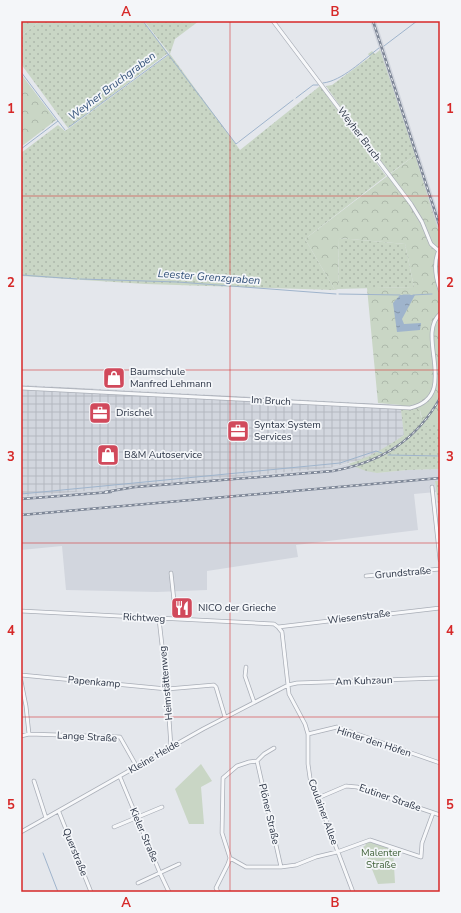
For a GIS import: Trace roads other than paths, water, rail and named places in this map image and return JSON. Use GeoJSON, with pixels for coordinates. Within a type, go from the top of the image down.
{"type":"FeatureCollection","features":[{"type":"Feature","properties":{"kind":"street","name":"Weyher Bruch"},"geometry":{"type":"LineString","coordinates":[[273,21],[411,204],[422,222],[431,244],[439,250]]}},
{"type":"Feature","properties":{"kind":"street"},"geometry":{"type":"LineString","coordinates":[[439,250],[435,261],[440,290]]}},
{"type":"Feature","properties":{"kind":"street","name":"Im Bruch"},"geometry":{"type":"LineString","coordinates":[[21,388],[410,408],[418,406],[424,402],[435,389],[437,377],[432,333],[433,325],[440,314]]}},
{"type":"Feature","properties":{"kind":"street"},"geometry":{"type":"LineString","coordinates":[[432,487],[440,560]]}},
{"type":"Feature","properties":{"kind":"street","name":"Grundstraße"},"geometry":{"type":"LineString","coordinates":[[366,576],[440,569]]}},
{"type":"Feature","properties":{"kind":"street"},"geometry":{"type":"LineString","coordinates":[[171,573],[176,619]]}},
{"type":"Feature","properties":{"kind":"street","name":"Wiesenstraße"},"geometry":{"type":"LineString","coordinates":[[278,627],[440,608]]}},
{"type":"Feature","properties":{"kind":"street","name":"Richtweg"},"geometry":{"type":"LineString","coordinates":[[21,611],[274,624],[278,627]]}},
{"type":"Feature","properties":{"kind":"street","name":"Heimstättenweg"},"geometry":{"type":"LineString","coordinates":[[159,619],[167,689],[171,747]]}},
{"type":"Feature","properties":{"kind":"street"},"geometry":{"type":"LineString","coordinates":[[278,627],[282,632],[288,685]]}},
{"type":"Feature","properties":{"kind":"street"},"geometry":{"type":"LineString","coordinates":[[246,667],[245,676],[254,702]]}},
{"type":"Feature","properties":{"kind":"street","name":"Papenkamp"},"geometry":{"type":"LineString","coordinates":[[21,675],[167,689],[214,685],[216,687],[225,717]]}},
{"type":"Feature","properties":{"kind":"street","name":"Am Kuhzaun"},"geometry":{"type":"LineString","coordinates":[[288,685],[297,683],[440,678]]}},
{"type":"Feature","properties":{"kind":"street"},"geometry":{"type":"LineString","coordinates":[[21,681],[26,706],[29,734]]}},
{"type":"Feature","properties":{"kind":"street","name":"Kleine Heide"},"geometry":{"type":"LineString","coordinates":[[21,832],[59,812],[225,717],[288,685]]}},
{"type":"Feature","properties":{"kind":"street","name":"Coulainer Allee"},"geometry":{"type":"LineString","coordinates":[[288,685],[289,694],[305,724],[308,734],[308,770],[353,892]]}},
{"type":"Feature","properties":{"kind":"street","name":"Hinter den Höfen"},"geometry":{"type":"LineString","coordinates":[[308,734],[337,727],[440,763]]}},
{"type":"Feature","properties":{"kind":"street","name":"Lange Straße"},"geometry":{"type":"LineString","coordinates":[[21,736],[29,734],[120,737],[137,767]]}},
{"type":"Feature","properties":{"kind":"street"},"geometry":{"type":"LineString","coordinates":[[218,892],[216,888],[230,858],[222,833],[223,778],[237,766],[258,761],[264,754],[274,748]]}},
{"type":"Feature","properties":{"kind":"street","name":"Plöner Straße"},"geometry":{"type":"LineString","coordinates":[[258,761],[281,867]]}},
{"type":"Feature","properties":{"kind":"street","name":"Kieler Straße"},"geometry":{"type":"LineString","coordinates":[[120,777],[136,818],[169,892]]}},
{"type":"Feature","properties":{"kind":"street"},"geometry":{"type":"LineString","coordinates":[[34,781],[46,818]]}},
{"type":"Feature","properties":{"kind":"street","name":"Eutiner Straße"},"geometry":{"type":"LineString","coordinates":[[318,798],[346,786],[357,787],[440,815]]}},
{"type":"Feature","properties":{"kind":"street"},"geometry":{"type":"LineString","coordinates":[[114,827],[162,808]]}},
{"type":"Feature","properties":{"kind":"street","name":"Querstraße"},"geometry":{"type":"LineString","coordinates":[[59,812],[91,892]]}},
{"type":"Feature","properties":{"kind":"street"},"geometry":{"type":"LineString","coordinates":[[230,858],[246,867],[281,867],[296,865],[370,840],[421,857],[422,842],[433,813]]}},
{"type":"Feature","properties":{"kind":"street"},"geometry":{"type":"LineString","coordinates":[[138,883],[179,864]]}},
{"type":"Feature","properties":{"kind":"water"},"geometry":{"type":"Polygon","coordinates":[[[400,295],[415,295],[402,319],[404,324],[421,323],[420,330],[397,332],[393,303],[400,295]]]}},
{"type":"Feature","properties":{"kind":"waterway","name":"Weyher Bruchgraben"},"geometry":{"type":"LineString","coordinates":[[143,21],[236,144],[293,100]]}},
{"type":"Feature","properties":{"kind":"waterway"},"geometry":{"type":"LineString","coordinates":[[384,46],[417,21]]}},
{"type":"Feature","properties":{"kind":"waterway"},"geometry":{"type":"LineString","coordinates":[[323,83],[345,74],[379,48]]}},
{"type":"Feature","properties":{"kind":"waterway","name":"Weyher Bruchgraben"},"geometry":{"type":"LineString","coordinates":[[69,127],[169,54]]}},
{"type":"Feature","properties":{"kind":"waterway","name":"Weyher Bruchgraben"},"geometry":{"type":"LineString","coordinates":[[21,72],[58,121]]}},
{"type":"Feature","properties":{"kind":"waterway"},"geometry":{"type":"LineString","coordinates":[[296,98],[313,85],[318,85]]}},
{"type":"Feature","properties":{"kind":"waterway"},"geometry":{"type":"LineString","coordinates":[[21,149],[58,121],[65,130]]}},
{"type":"Feature","properties":{"kind":"waterway","name":"Leester Grenzgraben"},"geometry":{"type":"LineString","coordinates":[[21,275],[77,279]]}},
{"type":"Feature","properties":{"kind":"waterway","name":"Leester Grenzgraben"},"geometry":{"type":"LineString","coordinates":[[80,279],[178,282],[336,294]]}},
{"type":"Feature","properties":{"kind":"waterway","name":"Leester Grenzgraben"},"geometry":{"type":"LineString","coordinates":[[339,294],[400,295]]}},
{"type":"Feature","properties":{"kind":"waterway","name":"Leester Grenzgraben"},"geometry":{"type":"LineString","coordinates":[[413,295],[432,294]]}},
{"type":"Feature","properties":{"kind":"waterway","name":"Leester Grenzgraben"},"geometry":{"type":"LineString","coordinates":[[403,295],[410,295]]}},
{"type":"Feature","properties":{"kind":"waterway"},"geometry":{"type":"LineString","coordinates":[[21,494],[340,463],[376,451],[382,453]]}},
{"type":"Feature","properties":{"kind":"waterway"},"geometry":{"type":"LineString","coordinates":[[388,455],[440,456]]}},
{"type":"Feature","properties":{"kind":"waterway"},"geometry":{"type":"LineString","coordinates":[[43,853],[58,892]]}},
{"type":"Feature","properties":{"kind":"railway"},"geometry":{"type":"LineString","coordinates":[[373,21],[440,227]]}},
{"type":"Feature","properties":{"kind":"railway"},"geometry":{"type":"LineString","coordinates":[[105,492],[135,487],[333,471],[350,467],[367,462],[382,455],[408,438],[420,426],[440,398]]}},
{"type":"Feature","properties":{"kind":"railway"},"geometry":{"type":"LineString","coordinates":[[21,515],[440,478]]}},
{"type":"Feature","properties":{"kind":"railway"},"geometry":{"type":"LineString","coordinates":[[21,499],[111,492]]}},
{"type":"Feature","properties":{"kind":"place","name":"Baumschule Manfred Lehmann"},"geometry":{"type":"Point","coordinates":[114,378]}},
{"type":"Feature","properties":{"kind":"place","name":"Drischel"},"geometry":{"type":"Point","coordinates":[100,413]}},
{"type":"Feature","properties":{"kind":"place","name":"Syntax System Services"},"geometry":{"type":"Point","coordinates":[238,431]}},
{"type":"Feature","properties":{"kind":"place","name":"B&M Autoservice"},"geometry":{"type":"Point","coordinates":[108,455]}},
{"type":"Feature","properties":{"kind":"place","name":"NICO der Grieche"},"geometry":{"type":"Point","coordinates":[182,608]}},
{"type":"Feature","properties":{"kind":"park label","name":"Malenter Straße"},"geometry":{"type":"Point","coordinates":[381,858]}}]}
